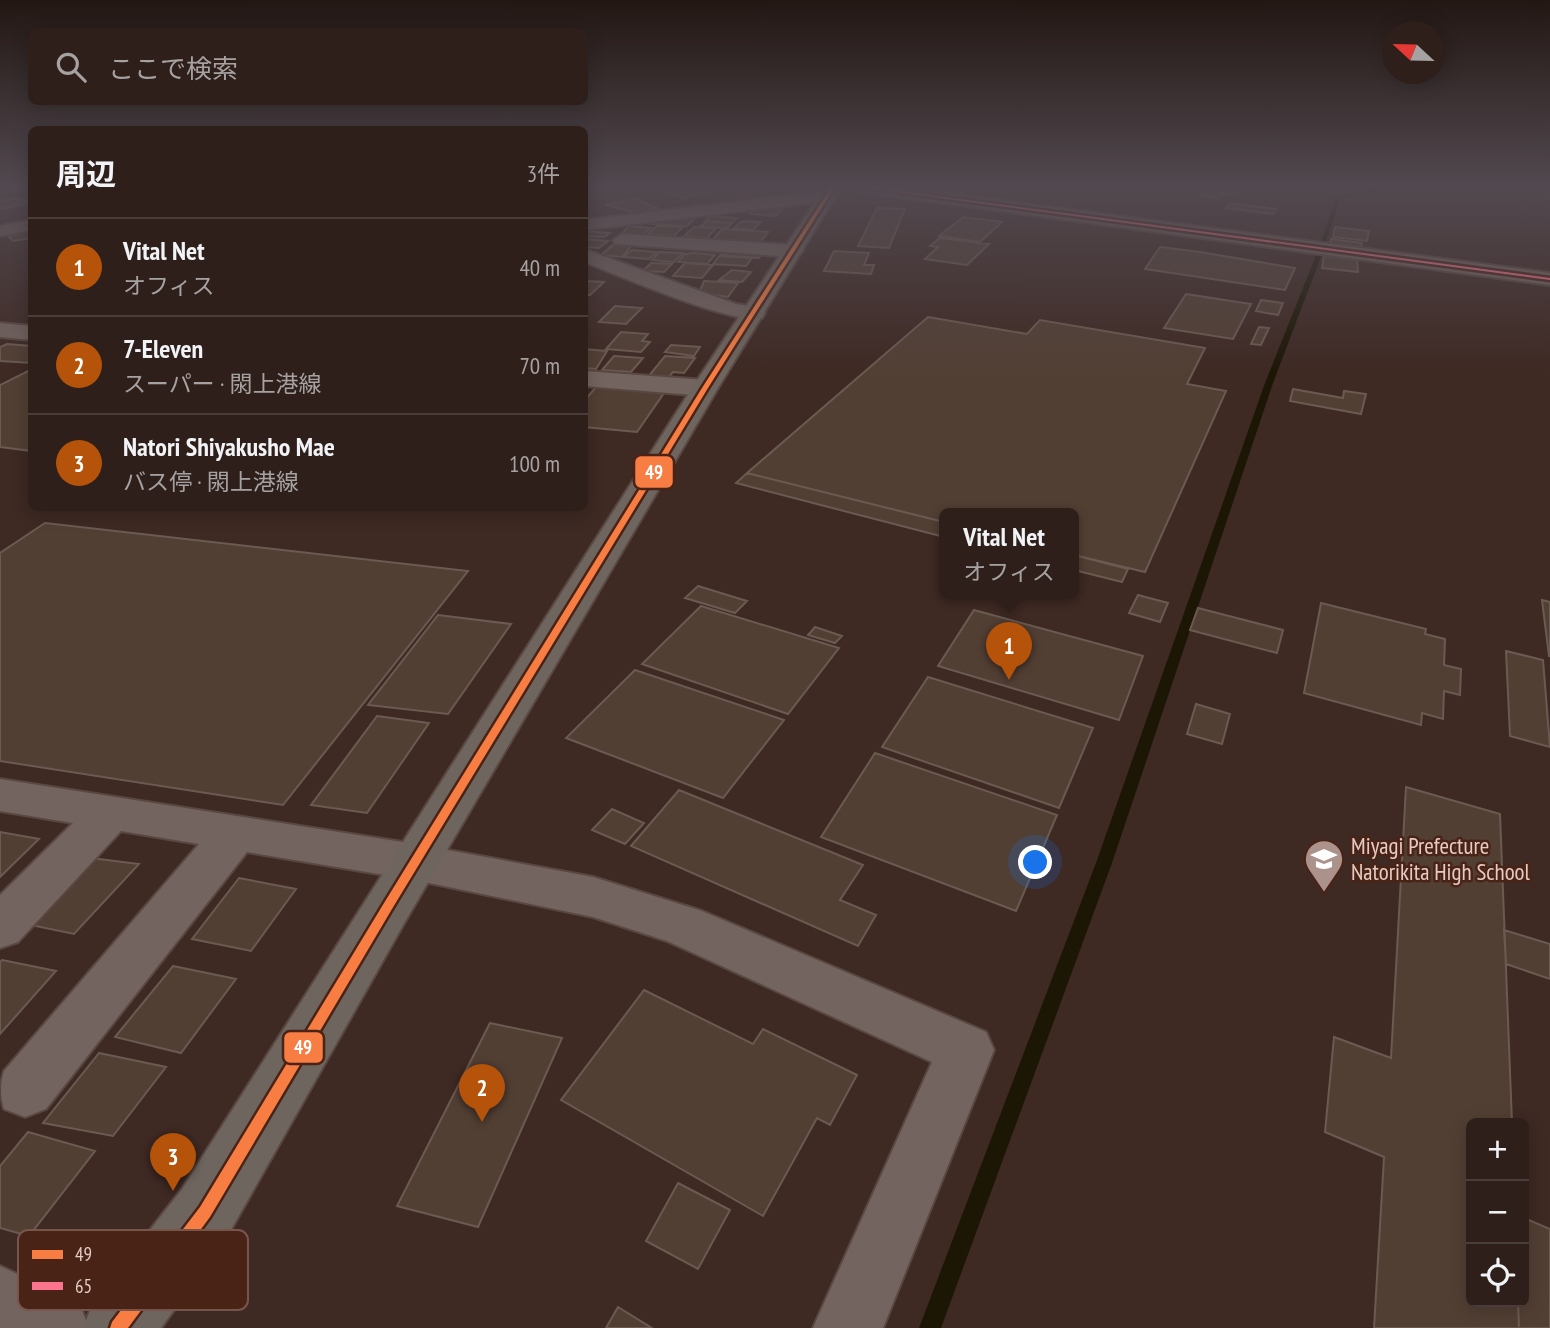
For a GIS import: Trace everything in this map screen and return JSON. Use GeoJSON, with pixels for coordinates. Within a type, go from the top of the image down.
{"type":"FeatureCollection","features":[{"type":"Feature","properties":{"kind":"main road"},"geometry":{"type":"LineString","coordinates":[[192,1230],[205,1212],[705,388],[794,251]]}},
{"type":"Feature","properties":{"kind":"main road"},"geometry":{"type":"LineString","coordinates":[[118,1328],[132,1310]]}},
{"type":"Feature","properties":{"kind":"street"},"geometry":{"type":"LineString","coordinates":[[762,249],[794,251]]}},
{"type":"Feature","properties":{"kind":"street"},"geometry":{"type":"LineString","coordinates":[[1308,249],[1550,279]]}},
{"type":"Feature","properties":{"kind":"street"},"geometry":{"type":"LineString","coordinates":[[588,258],[732,310],[754,313]]}},
{"type":"Feature","properties":{"kind":"street"},"geometry":{"type":"LineString","coordinates":[[0,330],[28,333]]}},
{"type":"Feature","properties":{"kind":"street"},"geometry":{"type":"LineString","coordinates":[[588,378],[705,388]]}},
{"type":"Feature","properties":{"kind":"street"},"geometry":{"type":"LineString","coordinates":[[0,795],[415,862],[593,897],[684,926],[966,1050],[848,1328]]}},
{"type":"Feature","properties":{"kind":"street"},"geometry":{"type":"LineString","coordinates":[[0,927],[110,813]]}},
{"type":"Feature","properties":{"kind":"street"},"geometry":{"type":"LineString","coordinates":[[25,1090],[236,833]]}},
{"type":"Feature","properties":{"kind":"street"},"geometry":{"type":"LineString","coordinates":[[194,1230],[205,1212]]}},
{"type":"Feature","properties":{"kind":"street"},"geometry":{"type":"LineString","coordinates":[[0,1300],[18,1309]]}},
{"type":"Feature","properties":{"kind":"street"},"geometry":{"type":"LineString","coordinates":[[19,1310],[54,1328]]}},
{"type":"Feature","properties":{"kind":"street"},"geometry":{"type":"LineString","coordinates":[[134,1328],[145,1310]]}},
{"type":"Feature","properties":{"kind":"building"},"geometry":{"type":"Polygon","coordinates":[[[608,249],[629,249],[622,257],[601,255],[608,249]]]}},
{"type":"Feature","properties":{"kind":"building"},"geometry":{"type":"Polygon","coordinates":[[[726,249],[764,251],[759,258],[720,255],[726,249]]]}},
{"type":"Feature","properties":{"kind":"building"},"geometry":{"type":"Polygon","coordinates":[[[936,249],[984,249],[967,265],[925,259],[936,249]]]}},
{"type":"Feature","properties":{"kind":"building"},"geometry":{"type":"Polygon","coordinates":[[[1159,249],[1200,252],[1295,268],[1285,290],[1145,269],[1159,249]]]}},
{"type":"Feature","properties":{"kind":"building"},"geometry":{"type":"Polygon","coordinates":[[[632,250],[657,252],[649,259],[623,257],[632,250]]]}},
{"type":"Feature","properties":{"kind":"building"},"geometry":{"type":"Polygon","coordinates":[[[834,251],[869,253],[864,265],[874,265],[871,274],[824,271],[834,251]]]}},
{"type":"Feature","properties":{"kind":"building"},"geometry":{"type":"Polygon","coordinates":[[[660,252],[683,253],[674,262],[652,260],[660,252]]]}},
{"type":"Feature","properties":{"kind":"building"},"geometry":{"type":"Polygon","coordinates":[[[685,254],[715,255],[707,264],[678,262],[685,254]]]}},
{"type":"Feature","properties":{"kind":"building"},"geometry":{"type":"Polygon","coordinates":[[[719,256],[752,258],[746,266],[713,264],[719,256]]]}},
{"type":"Feature","properties":{"kind":"building"},"geometry":{"type":"Polygon","coordinates":[[[1324,256],[1357,260],[1358,272],[1322,268],[1324,256]]]}},
{"type":"Feature","properties":{"kind":"building"},"geometry":{"type":"Polygon","coordinates":[[[651,263],[672,264],[664,272],[643,271],[651,263]]]}},
{"type":"Feature","properties":{"kind":"building"},"geometry":{"type":"Polygon","coordinates":[[[685,263],[713,265],[702,278],[673,276],[685,263]]]}},
{"type":"Feature","properties":{"kind":"building"},"geometry":{"type":"Polygon","coordinates":[[[732,270],[751,272],[742,282],[719,280],[732,270]]]}},
{"type":"Feature","properties":{"kind":"building"},"geometry":{"type":"Polygon","coordinates":[[[588,281],[604,282],[590,295],[588,281]]]}},
{"type":"Feature","properties":{"kind":"building"},"geometry":{"type":"Polygon","coordinates":[[[704,281],[738,283],[728,297],[699,293],[704,281]]]}},
{"type":"Feature","properties":{"kind":"building"},"geometry":{"type":"Polygon","coordinates":[[[1186,294],[1251,304],[1233,339],[1164,328],[1186,294]]]}},
{"type":"Feature","properties":{"kind":"building"},"geometry":{"type":"Polygon","coordinates":[[[1261,300],[1283,303],[1278,315],[1256,311],[1261,300]]]}},
{"type":"Feature","properties":{"kind":"building"},"geometry":{"type":"Polygon","coordinates":[[[615,306],[642,308],[626,324],[599,322],[615,306]]]}},
{"type":"Feature","properties":{"kind":"building"},"geometry":{"type":"Polygon","coordinates":[[[928,317],[1027,334],[1040,320],[1205,348],[1187,384],[1226,391],[1145,572],[1079,556],[1079,508],[939,508],[939,521],[747,473],[928,317]]]}},
{"type":"Feature","properties":{"kind":"building"},"geometry":{"type":"Polygon","coordinates":[[[1259,327],[1269,328],[1261,345],[1251,344],[1259,327]]]}},
{"type":"Feature","properties":{"kind":"building"},"geometry":{"type":"Polygon","coordinates":[[[621,332],[648,334],[642,341],[650,342],[641,352],[606,349],[621,332]]]}},
{"type":"Feature","properties":{"kind":"building"},"geometry":{"type":"Polygon","coordinates":[[[7,344],[28,346],[28,363],[0,361],[0,347],[7,344]]]}},
{"type":"Feature","properties":{"kind":"building"},"geometry":{"type":"Polygon","coordinates":[[[671,345],[700,347],[694,356],[665,352],[671,345]]]}},
{"type":"Feature","properties":{"kind":"building"},"geometry":{"type":"Polygon","coordinates":[[[588,349],[607,351],[596,369],[588,368],[588,349]]]}},
{"type":"Feature","properties":{"kind":"building"},"geometry":{"type":"Polygon","coordinates":[[[614,356],[643,358],[631,372],[602,370],[614,356]]]}},
{"type":"Feature","properties":{"kind":"building"},"geometry":{"type":"Polygon","coordinates":[[[665,356],[695,358],[684,373],[673,372],[667,379],[647,378],[665,356]]]}},
{"type":"Feature","properties":{"kind":"building"},"geometry":{"type":"Polygon","coordinates":[[[28,371],[28,450],[0,447],[0,385],[28,371]]]}},
{"type":"Feature","properties":{"kind":"building"},"geometry":{"type":"Polygon","coordinates":[[[596,387],[664,393],[637,432],[588,427],[588,396],[596,387]]]}},
{"type":"Feature","properties":{"kind":"building"},"geometry":{"type":"Polygon","coordinates":[[[1293,389],[1343,398],[1344,391],[1366,394],[1361,414],[1290,401],[1293,389]]]}},
{"type":"Feature","properties":{"kind":"building"},"geometry":{"type":"Polygon","coordinates":[[[747,473],[939,521],[939,536],[736,483],[747,473]]]}},
{"type":"Feature","properties":{"kind":"building"},"geometry":{"type":"Polygon","coordinates":[[[45,523],[468,571],[283,805],[0,761],[0,553],[45,523]]]}},
{"type":"Feature","properties":{"kind":"building"},"geometry":{"type":"Polygon","coordinates":[[[1079,556],[1128,569],[1122,582],[1079,571],[1079,556]]]}},
{"type":"Feature","properties":{"kind":"building"},"geometry":{"type":"Polygon","coordinates":[[[698,586],[747,601],[735,613],[685,598],[698,586]]]}},
{"type":"Feature","properties":{"kind":"building"},"geometry":{"type":"Polygon","coordinates":[[[1138,595],[1168,603],[1160,622],[1129,613],[1138,595]]]}},
{"type":"Feature","properties":{"kind":"building"},"geometry":{"type":"Polygon","coordinates":[[[1542,600],[1550,602],[1550,656],[1549,656],[1542,600]]]}},
{"type":"Feature","properties":{"kind":"building"},"geometry":{"type":"Polygon","coordinates":[[[1321,603],[1426,629],[1425,634],[1445,639],[1444,665],[1461,669],[1460,695],[1444,691],[1443,719],[1422,713],[1421,725],[1304,693],[1321,603]]]}},
{"type":"Feature","properties":{"kind":"building"},"geometry":{"type":"Polygon","coordinates":[[[701,606],[839,648],[788,714],[642,664],[701,606]]]}},
{"type":"Feature","properties":{"kind":"building"},"geometry":{"type":"Polygon","coordinates":[[[1198,608],[1283,630],[1277,653],[1190,630],[1198,608]]]}},
{"type":"Feature","properties":{"kind":"building"},"geometry":{"type":"Polygon","coordinates":[[[974,610],[1143,656],[1119,720],[938,666],[974,610]]]}},
{"type":"Feature","properties":{"kind":"building"},"geometry":{"type":"Polygon","coordinates":[[[438,615],[511,624],[448,714],[368,705],[438,615]]]}},
{"type":"Feature","properties":{"kind":"building"},"geometry":{"type":"Polygon","coordinates":[[[815,627],[842,636],[835,643],[808,635],[815,627]]]}},
{"type":"Feature","properties":{"kind":"building"},"geometry":{"type":"Polygon","coordinates":[[[1506,651],[1543,660],[1550,747],[1510,736],[1506,651]]]}},
{"type":"Feature","properties":{"kind":"building"},"geometry":{"type":"Polygon","coordinates":[[[635,670],[784,720],[723,798],[566,738],[635,670]]]}},
{"type":"Feature","properties":{"kind":"building"},"geometry":{"type":"Polygon","coordinates":[[[928,677],[1093,728],[1059,808],[882,747],[928,677]]]}},
{"type":"Feature","properties":{"kind":"building"},"geometry":{"type":"Polygon","coordinates":[[[1196,704],[1230,714],[1222,744],[1187,734],[1196,704]]]}},
{"type":"Feature","properties":{"kind":"building"},"geometry":{"type":"Polygon","coordinates":[[[377,716],[429,723],[367,813],[311,805],[377,716]]]}},
{"type":"Feature","properties":{"kind":"building"},"geometry":{"type":"Polygon","coordinates":[[[875,753],[1057,815],[1016,911],[821,837],[875,753]]]}},
{"type":"Feature","properties":{"kind":"building"},"geometry":{"type":"Polygon","coordinates":[[[1406,787],[1500,814],[1512,1118],[1466,1118],[1466,1307],[1518,1307],[1519,1328],[1374,1328],[1384,1157],[1325,1132],[1334,1037],[1391,1058],[1406,787]]]}},
{"type":"Feature","properties":{"kind":"building"},"geometry":{"type":"Polygon","coordinates":[[[679,790],[863,865],[840,900],[876,915],[858,946],[631,846],[679,790]]]}},
{"type":"Feature","properties":{"kind":"building"},"geometry":{"type":"Polygon","coordinates":[[[612,809],[644,823],[625,844],[592,830],[612,809]]]}},
{"type":"Feature","properties":{"kind":"building"},"geometry":{"type":"Polygon","coordinates":[[[0,832],[39,839],[0,877],[0,832]]]}},
{"type":"Feature","properties":{"kind":"building"},"geometry":{"type":"Polygon","coordinates":[[[91,858],[139,864],[74,934],[21,923],[91,858]]]}},
{"type":"Feature","properties":{"kind":"building"},"geometry":{"type":"Polygon","coordinates":[[[239,878],[296,889],[251,951],[192,939],[239,878]]]}},
{"type":"Feature","properties":{"kind":"building"},"geometry":{"type":"Polygon","coordinates":[[[1504,930],[1550,944],[1550,979],[1506,964],[1504,930]]]}},
{"type":"Feature","properties":{"kind":"building"},"geometry":{"type":"Polygon","coordinates":[[[2,960],[56,971],[0,1034],[0,962],[2,960]]]}},
{"type":"Feature","properties":{"kind":"building"},"geometry":{"type":"Polygon","coordinates":[[[173,966],[236,979],[181,1053],[115,1037],[173,966]]]}},
{"type":"Feature","properties":{"kind":"building"},"geometry":{"type":"Polygon","coordinates":[[[644,990],[753,1044],[763,1029],[857,1075],[830,1125],[817,1118],[763,1216],[561,1100],[644,990]]]}},
{"type":"Feature","properties":{"kind":"building"},"geometry":{"type":"Polygon","coordinates":[[[490,1023],[562,1038],[478,1227],[397,1206],[490,1023]]]}},
{"type":"Feature","properties":{"kind":"building"},"geometry":{"type":"Polygon","coordinates":[[[99,1053],[166,1067],[113,1136],[43,1123],[99,1053]]]}},
{"type":"Feature","properties":{"kind":"building"},"geometry":{"type":"Polygon","coordinates":[[[28,1132],[95,1151],[34,1230],[18,1230],[18,1233],[0,1228],[0,1166],[28,1132]]]}},
{"type":"Feature","properties":{"kind":"building"},"geometry":{"type":"Polygon","coordinates":[[[678,1183],[730,1210],[698,1269],[646,1241],[678,1183]]]}},
{"type":"Feature","properties":{"kind":"building"},"geometry":{"type":"Polygon","coordinates":[[[1529,1220],[1550,1229],[1550,1328],[1519,1328],[1518,1307],[1529,1307],[1529,1220]]]}},
{"type":"Feature","properties":{"kind":"building"},"geometry":{"type":"Polygon","coordinates":[[[618,1307],[652,1328],[606,1328],[618,1307]]]}},
{"type":"Feature","properties":{"kind":"waterway"},"geometry":{"type":"LineString","coordinates":[[930,1328],[1104,863],[1269,383],[1319,254]]}},
{"type":"Feature","properties":{"kind":"transit line","name":"49"},"geometry":{"type":"LineString","coordinates":[[192,1230],[205,1212],[388,906],[705,388],[794,249]]}},
{"type":"Feature","properties":{"kind":"transit line","name":"65"},"geometry":{"type":"LineString","coordinates":[[1325,249],[1550,279]]}},
{"type":"Feature","properties":{"kind":"transit line","name":"49"},"geometry":{"type":"LineString","coordinates":[[118,1328],[132,1310]]}},
{"type":"Feature","properties":{"kind":"place","name":"Vital Net"},"geometry":{"type":"Point","coordinates":[1009,680]}},
{"type":"Feature","properties":{"kind":"place","name":"Miyagi Prefecture Natorikita High School"},"geometry":{"type":"Point","coordinates":[1324,893]}},
{"type":"Feature","properties":{"kind":"place","name":"7-Eleven"},"geometry":{"type":"Point","coordinates":[482,1122]}},
{"type":"Feature","properties":{"kind":"place","name":"Natori Shiyakusho Mae"},"geometry":{"type":"Point","coordinates":[173,1191]}}]}
